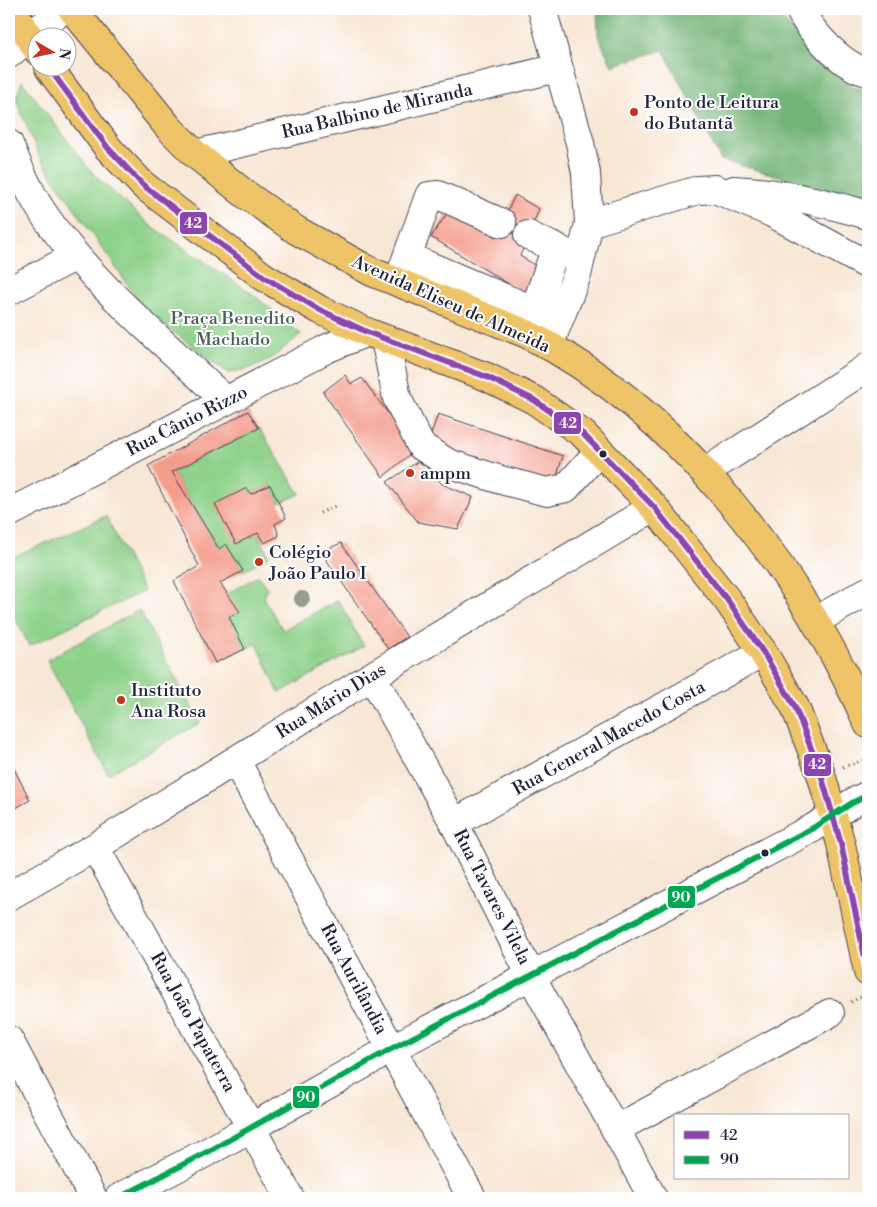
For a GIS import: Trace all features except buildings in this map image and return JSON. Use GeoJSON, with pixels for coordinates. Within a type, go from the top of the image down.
{"type":"FeatureCollection","features":[{"type":"Feature","properties":{"kind":"main road","name":"Avenida Eliseu de Almeida"},"geometry":{"type":"LineString","coordinates":[[72,9],[143,99],[195,154],[296,230],[372,272],[403,270],[543,326],[601,380],[646,416],[705,472],[763,545],[815,621],[854,692],[868,724]]}},
{"type":"Feature","properties":{"kind":"main road"},"geometry":{"type":"LineString","coordinates":[[56,78],[108,148],[143,185],[264,277],[320,310],[376,336],[487,377],[534,400],[582,434],[654,507],[728,601],[763,652],[783,684],[804,728],[821,774],[841,844],[868,972]]}},
{"type":"Feature","properties":{"kind":"street"},"geometry":{"type":"LineString","coordinates":[[19,28],[63,9]]}},
{"type":"Feature","properties":{"kind":"street"},"geometry":{"type":"LineString","coordinates":[[542,9],[586,173],[589,224],[580,261],[543,326]]}},
{"type":"Feature","properties":{"kind":"street"},"geometry":{"type":"LineString","coordinates":[[799,9],[819,38],[838,55],[862,71],[868,72]]}},
{"type":"Feature","properties":{"kind":"street","name":"Rua Balbino de Miranda"},"geometry":{"type":"LineString","coordinates":[[195,154],[558,68]]}},
{"type":"Feature","properties":{"kind":"street"},"geometry":{"type":"LineString","coordinates":[[9,144],[20,171],[44,214],[76,256],[127,308],[226,401]]}},
{"type":"Feature","properties":{"kind":"street"},"geometry":{"type":"LineString","coordinates":[[589,224],[698,190],[715,189],[768,191],[819,201],[868,215]]}},
{"type":"Feature","properties":{"kind":"street"},"geometry":{"type":"LineString","coordinates":[[715,189],[772,213],[868,265]]}},
{"type":"Feature","properties":{"kind":"street"},"geometry":{"type":"LineString","coordinates":[[403,270],[429,196],[438,195],[502,223]]}},
{"type":"Feature","properties":{"kind":"street"},"geometry":{"type":"LineString","coordinates":[[528,235],[556,247],[580,261]]}},
{"type":"Feature","properties":{"kind":"street"},"geometry":{"type":"LineString","coordinates":[[543,326],[556,247]]}},
{"type":"Feature","properties":{"kind":"street"},"geometry":{"type":"LineString","coordinates":[[9,291],[76,256]]}},
{"type":"Feature","properties":{"kind":"street"},"geometry":{"type":"LineString","coordinates":[[376,336],[397,398],[421,446],[448,463],[547,492],[566,488],[599,451]]}},
{"type":"Feature","properties":{"kind":"street","name":"Rua Cânio Rizzo"},"geometry":{"type":"LineString","coordinates":[[9,513],[328,348],[376,336]]}},
{"type":"Feature","properties":{"kind":"street"},"geometry":{"type":"LineString","coordinates":[[705,472],[868,367]]}},
{"type":"Feature","properties":{"kind":"street","name":"Rua Mário Dias"},"geometry":{"type":"LineString","coordinates":[[9,896],[95,846],[372,676],[654,507]]}},
{"type":"Feature","properties":{"kind":"street"},"geometry":{"type":"LineString","coordinates":[[815,621],[868,591]]}},
{"type":"Feature","properties":{"kind":"street","name":"Rua General Macedo Costa"},"geometry":{"type":"LineString","coordinates":[[454,823],[763,652]]}},
{"type":"Feature","properties":{"kind":"street","name":"Rua Tavares Vilela"},"geometry":{"type":"LineString","coordinates":[[372,676],[454,823],[532,976],[653,1198]]}},
{"type":"Feature","properties":{"kind":"street","name":"Rua Aurilândia"},"geometry":{"type":"LineString","coordinates":[[236,760],[472,1198]]}},
{"type":"Feature","properties":{"kind":"street"},"geometry":{"type":"LineString","coordinates":[[119,1198],[252,1128],[392,1049],[813,828],[868,795]]}},
{"type":"Feature","properties":{"kind":"street","name":"Rua João Papaterra"},"geometry":{"type":"LineString","coordinates":[[95,846],[290,1198]]}},
{"type":"Feature","properties":{"kind":"street"},"geometry":{"type":"LineString","coordinates":[[616,1130],[830,1013]]}},
{"type":"Feature","properties":{"kind":"street"},"geometry":{"type":"LineString","coordinates":[[9,1040],[93,1198]]}},
{"type":"Feature","properties":{"kind":"path"},"geometry":{"type":"LineString","coordinates":[[320,513],[337,505]]}},
{"type":"Feature","properties":{"kind":"green space"},"geometry":{"type":"Polygon","coordinates":[[[597,9],[771,9],[853,87],[868,90],[868,201],[721,160],[663,50],[612,66],[598,36],[597,9]]]}},
{"type":"Feature","properties":{"kind":"green space","name":"Praça Benedito Machado"},"geometry":{"type":"Polygon","coordinates":[[[22,81],[94,175],[151,226],[250,292],[301,334],[272,358],[248,369],[228,373],[146,311],[41,160],[16,100],[22,81]]]}},
{"type":"Feature","properties":{"kind":"green space"},"geometry":{"type":"Polygon","coordinates":[[[259,428],[300,494],[279,503],[270,485],[251,494],[247,489],[258,533],[269,556],[243,571],[226,545],[219,549],[172,472],[259,428]]]}},
{"type":"Feature","properties":{"kind":"green space"},"geometry":{"type":"Polygon","coordinates":[[[106,516],[144,591],[29,646],[9,605],[9,559],[106,516]]]}},
{"type":"Feature","properties":{"kind":"green space"},"geometry":{"type":"Polygon","coordinates":[[[258,576],[267,588],[264,599],[283,630],[338,600],[364,646],[279,693],[257,644],[245,649],[229,617],[227,594],[258,576]]]}},
{"type":"Feature","properties":{"kind":"green space"},"geometry":{"type":"Polygon","coordinates":[[[139,610],[200,723],[108,774],[47,660],[139,610]]]}},
{"type":"Feature","properties":{"kind":"transit line","name":"42"},"geometry":{"type":"LineString","coordinates":[[56,78],[108,148],[143,185],[264,277],[320,310],[367,332],[487,377],[534,400],[583,434],[654,507],[728,601],[763,652],[795,707],[821,774],[841,844],[868,972]]}},
{"type":"Feature","properties":{"kind":"transit line","name":"90"},"geometry":{"type":"LineString","coordinates":[[119,1198],[211,1150],[391,1049],[813,828],[868,795]]}},
{"type":"Feature","properties":{"kind":"place","name":"Ponto de Leitura do Butantã"},"geometry":{"type":"Point","coordinates":[634,112]}},
{"type":"Feature","properties":{"kind":"place","name":"ampm"},"geometry":{"type":"Point","coordinates":[410,473]}},
{"type":"Feature","properties":{"kind":"place","name":"Colégio João Paulo I"},"geometry":{"type":"Point","coordinates":[259,562]}},
{"type":"Feature","properties":{"kind":"place","name":"Instituto Ana Rosa"},"geometry":{"type":"Point","coordinates":[121,700]}}]}
